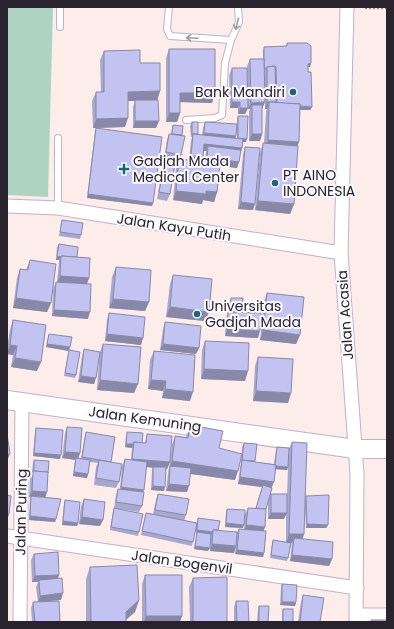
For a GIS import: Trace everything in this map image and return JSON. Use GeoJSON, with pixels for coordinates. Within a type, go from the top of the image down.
{"type":"FeatureCollection","features":[{"type":"Feature","properties":{"kind":"street","name":"Jalan Acasia"},"geometry":{"type":"LineString","coordinates":[[347,7],[340,253],[357,474],[356,619]]}},
{"type":"Feature","properties":{"kind":"street","name":"Jalan Kayu Putih"},"geometry":{"type":"LineString","coordinates":[[7,206],[58,208],[340,253]]}},
{"type":"Feature","properties":{"kind":"street","name":"Jalan Kemuning"},"geometry":{"type":"LineString","coordinates":[[15,401],[355,449],[387,449]]}},
{"type":"Feature","properties":{"kind":"street","name":"Jalan Puring"},"geometry":{"type":"LineString","coordinates":[[15,401],[21,538],[20,622]]}},
{"type":"Feature","properties":{"kind":"street","name":"Jalan Bogenvil"},"geometry":{"type":"LineString","coordinates":[[7,536],[357,588]]}},
{"type":"Feature","properties":{"kind":"street"},"geometry":{"type":"LineString","coordinates":[[356,619],[387,615]]}},
{"type":"Feature","properties":{"kind":"lane"},"geometry":{"type":"LineString","coordinates":[[60,7],[60,27]]}},
{"type":"Feature","properties":{"kind":"lane"},"geometry":{"type":"LineString","coordinates":[[169,7],[167,29],[170,36],[231,40]]}},
{"type":"Feature","properties":{"kind":"lane"},"geometry":{"type":"LineString","coordinates":[[186,120],[215,118],[222,115],[225,63],[231,40],[239,22],[238,7]]}},
{"type":"Feature","properties":{"kind":"lane"},"geometry":{"type":"LineString","coordinates":[[58,138],[58,208]]}},
{"type":"Feature","properties":{"kind":"path"},"geometry":{"type":"LineString","coordinates":[[365,8],[387,8]]}},
{"type":"Feature","properties":{"kind":"shaded area","name":"Universitas Gadjah Mada"},"geometry":{"type":"Polygon","coordinates":[[[7,7],[387,7],[387,622],[7,622],[7,7]]]}},
{"type":"Feature","properties":{"kind":"green space"},"geometry":{"type":"Polygon","coordinates":[[[7,7],[53,7],[48,197],[7,195],[7,7]]]}},
{"type":"Feature","properties":{"kind":"building","name":"Bank Mandiri"},"geometry":{"type":"Polygon","coordinates":[[[287,43],[307,43],[311,46],[311,63],[308,64],[308,72],[311,72],[312,107],[300,106],[300,104],[277,103],[276,67],[264,68],[264,47],[287,46],[287,43]]]}},
{"type":"Feature","properties":{"kind":"building"},"geometry":{"type":"Polygon","coordinates":[[[169,49],[215,49],[215,93],[180,93],[180,113],[169,113],[169,49]]]}},
{"type":"Feature","properties":{"kind":"building"},"geometry":{"type":"Polygon","coordinates":[[[140,50],[140,63],[160,63],[160,91],[128,92],[128,118],[96,119],[96,92],[104,92],[104,51],[140,50]]]}},
{"type":"Feature","properties":{"kind":"building"},"geometry":{"type":"Polygon","coordinates":[[[250,59],[264,59],[265,102],[251,103],[250,59]]]}},
{"type":"Feature","properties":{"kind":"building"},"geometry":{"type":"Polygon","coordinates":[[[275,66],[276,102],[267,102],[267,67],[275,66]]]}},
{"type":"Feature","properties":{"kind":"building"},"geometry":{"type":"Polygon","coordinates":[[[232,68],[247,68],[248,108],[240,108],[240,102],[232,102],[232,68]]]}},
{"type":"Feature","properties":{"kind":"building"},"geometry":{"type":"Polygon","coordinates":[[[135,100],[158,100],[159,121],[135,121],[135,100]]]}},
{"type":"Feature","properties":{"kind":"building"},"geometry":{"type":"Polygon","coordinates":[[[269,102],[300,104],[299,142],[268,140],[269,102]]]}},
{"type":"Feature","properties":{"kind":"building"},"geometry":{"type":"Polygon","coordinates":[[[252,105],[262,105],[262,134],[252,134],[252,105]]]}},
{"type":"Feature","properties":{"kind":"building"},"geometry":{"type":"Polygon","coordinates":[[[238,116],[248,116],[247,139],[238,138],[238,116]]]}},
{"type":"Feature","properties":{"kind":"building"},"geometry":{"type":"Polygon","coordinates":[[[192,122],[198,122],[198,134],[192,134],[192,122]]]}},
{"type":"Feature","properties":{"kind":"building"},"geometry":{"type":"Polygon","coordinates":[[[205,122],[237,124],[236,136],[204,133],[205,122]]]}},
{"type":"Feature","properties":{"kind":"building"},"geometry":{"type":"Polygon","coordinates":[[[173,125],[183,126],[182,135],[172,134],[173,125]]]}},
{"type":"Feature","properties":{"kind":"building","name":"Gadjah Mada Medical Center"},"geometry":{"type":"Polygon","coordinates":[[[96,128],[162,137],[153,203],[88,194],[96,128]]]}},
{"type":"Feature","properties":{"kind":"building"},"geometry":{"type":"Polygon","coordinates":[[[169,134],[185,136],[181,155],[166,152],[169,134]]]}},
{"type":"Feature","properties":{"kind":"building"},"geometry":{"type":"Polygon","coordinates":[[[193,134],[243,139],[242,148],[204,144],[203,157],[191,156],[193,134]]]}},
{"type":"Feature","properties":{"kind":"building","name":"PT AINO INDONESIA"},"geometry":{"type":"Polygon","coordinates":[[[263,143],[298,146],[294,204],[258,201],[263,143]]]}},
{"type":"Feature","properties":{"kind":"building"},"geometry":{"type":"Polygon","coordinates":[[[208,146],[241,150],[239,162],[207,158],[208,146]]]}},
{"type":"Feature","properties":{"kind":"building"},"geometry":{"type":"Polygon","coordinates":[[[245,147],[260,148],[255,204],[241,202],[245,147]]]}},
{"type":"Feature","properties":{"kind":"building"},"geometry":{"type":"Polygon","coordinates":[[[166,156],[176,158],[170,194],[159,192],[166,156]]]}},
{"type":"Feature","properties":{"kind":"building"},"geometry":{"type":"Polygon","coordinates":[[[179,159],[209,162],[209,164],[220,165],[217,192],[206,191],[206,194],[176,191],[179,159]]]}},
{"type":"Feature","properties":{"kind":"building"},"geometry":{"type":"Polygon","coordinates":[[[62,220],[83,223],[81,235],[60,232],[62,220]]]}},
{"type":"Feature","properties":{"kind":"building"},"geometry":{"type":"Polygon","coordinates":[[[59,244],[78,247],[77,257],[57,256],[59,244]]]}},
{"type":"Feature","properties":{"kind":"building"},"geometry":{"type":"Polygon","coordinates":[[[61,256],[90,258],[89,278],[60,276],[61,256]]]}},
{"type":"Feature","properties":{"kind":"building"},"geometry":{"type":"Polygon","coordinates":[[[30,260],[56,264],[51,303],[16,298],[20,269],[28,270],[30,260]]]}},
{"type":"Feature","properties":{"kind":"building"},"geometry":{"type":"Polygon","coordinates":[[[116,267],[151,270],[149,302],[113,299],[116,267]]]}},
{"type":"Feature","properties":{"kind":"building"},"geometry":{"type":"Polygon","coordinates":[[[173,275],[212,279],[209,312],[170,307],[173,275]]]}},
{"type":"Feature","properties":{"kind":"building"},"geometry":{"type":"Polygon","coordinates":[[[56,282],[91,284],[90,312],[54,310],[56,282]]]}},
{"type":"Feature","properties":{"kind":"building"},"geometry":{"type":"Polygon","coordinates":[[[267,293],[304,297],[300,335],[263,330],[267,293]]]}},
{"type":"Feature","properties":{"kind":"building"},"geometry":{"type":"Polygon","coordinates":[[[231,298],[243,298],[242,312],[230,312],[231,298]]]}},
{"type":"Feature","properties":{"kind":"building"},"geometry":{"type":"Polygon","coordinates":[[[228,312],[261,313],[260,331],[227,329],[228,312]]]}},
{"type":"Feature","properties":{"kind":"building"},"geometry":{"type":"Polygon","coordinates":[[[109,313],[145,317],[143,338],[107,334],[109,313]]]}},
{"type":"Feature","properties":{"kind":"building"},"geometry":{"type":"Polygon","coordinates":[[[13,320],[46,325],[41,362],[15,358],[17,346],[10,345],[13,320]]]}},
{"type":"Feature","properties":{"kind":"building"},"geometry":{"type":"Polygon","coordinates":[[[165,322],[201,326],[199,348],[163,344],[165,322]]]}},
{"type":"Feature","properties":{"kind":"building"},"geometry":{"type":"Polygon","coordinates":[[[49,334],[72,337],[70,347],[47,344],[49,334]]]}},
{"type":"Feature","properties":{"kind":"building"},"geometry":{"type":"Polygon","coordinates":[[[205,341],[249,343],[248,371],[204,369],[205,341]]]}},
{"type":"Feature","properties":{"kind":"building"},"geometry":{"type":"Polygon","coordinates":[[[103,344],[141,347],[138,384],[100,380],[103,344]]]}},
{"type":"Feature","properties":{"kind":"building"},"geometry":{"type":"Polygon","coordinates":[[[84,349],[100,352],[96,378],[81,376],[84,349]]]}},
{"type":"Feature","properties":{"kind":"building"},"geometry":{"type":"Polygon","coordinates":[[[69,350],[80,352],[76,375],[65,373],[69,350]]]}},
{"type":"Feature","properties":{"kind":"building"},"geometry":{"type":"Polygon","coordinates":[[[154,351],[195,355],[193,392],[165,389],[166,381],[151,380],[154,351]]]}},
{"type":"Feature","properties":{"kind":"building"},"geometry":{"type":"Polygon","coordinates":[[[258,357],[293,359],[291,393],[256,391],[258,357]]]}},
{"type":"Feature","properties":{"kind":"building"},"geometry":{"type":"Polygon","coordinates":[[[190,425],[223,431],[219,448],[242,454],[238,471],[172,461],[175,436],[188,438],[190,425]]]}},
{"type":"Feature","properties":{"kind":"building"},"geometry":{"type":"Polygon","coordinates":[[[67,427],[82,428],[80,453],[65,452],[67,427]]]}},
{"type":"Feature","properties":{"kind":"building"},"geometry":{"type":"Polygon","coordinates":[[[36,428],[63,430],[61,455],[34,453],[36,428]]]}},
{"type":"Feature","properties":{"kind":"building"},"geometry":{"type":"Polygon","coordinates":[[[86,432],[115,437],[111,462],[82,457],[86,432]]]}},
{"type":"Feature","properties":{"kind":"building"},"geometry":{"type":"Polygon","coordinates":[[[127,432],[143,433],[142,443],[134,442],[133,444],[126,444],[127,432]]]}},
{"type":"Feature","properties":{"kind":"building"},"geometry":{"type":"Polygon","coordinates":[[[7,434],[10,454],[7,455],[7,434]]]}},
{"type":"Feature","properties":{"kind":"building"},"geometry":{"type":"Polygon","coordinates":[[[147,434],[172,436],[170,462],[132,459],[134,442],[146,443],[147,434]]]}},
{"type":"Feature","properties":{"kind":"building"},"geometry":{"type":"Polygon","coordinates":[[[292,442],[307,443],[304,534],[289,534],[292,442]]]}},
{"type":"Feature","properties":{"kind":"building"},"geometry":{"type":"Polygon","coordinates":[[[244,443],[257,444],[255,461],[242,460],[244,443]]]}},
{"type":"Feature","properties":{"kind":"building"},"geometry":{"type":"Polygon","coordinates":[[[277,447],[289,448],[288,467],[275,465],[277,447]]]}},
{"type":"Feature","properties":{"kind":"building"},"geometry":{"type":"Polygon","coordinates":[[[76,458],[90,460],[88,474],[74,472],[76,458]]]}},
{"type":"Feature","properties":{"kind":"building"},"geometry":{"type":"Polygon","coordinates":[[[125,459],[147,462],[144,490],[121,487],[125,459]]]}},
{"type":"Feature","properties":{"kind":"building"},"geometry":{"type":"Polygon","coordinates":[[[34,460],[49,461],[48,473],[34,471],[34,460]]]}},
{"type":"Feature","properties":{"kind":"building"},"geometry":{"type":"Polygon","coordinates":[[[99,460],[122,464],[119,482],[96,478],[99,460]]]}},
{"type":"Feature","properties":{"kind":"building"},"geometry":{"type":"Polygon","coordinates":[[[242,460],[276,465],[274,482],[240,477],[242,460]]]}},
{"type":"Feature","properties":{"kind":"building"},"geometry":{"type":"Polygon","coordinates":[[[170,466],[191,468],[189,486],[169,484],[170,466]]]}},
{"type":"Feature","properties":{"kind":"building"},"geometry":{"type":"Polygon","coordinates":[[[153,467],[166,467],[165,487],[153,486],[153,467]]]}},
{"type":"Feature","properties":{"kind":"building"},"geometry":{"type":"Polygon","coordinates":[[[33,471],[48,472],[47,492],[32,491],[33,471]]]}},
{"type":"Feature","properties":{"kind":"building"},"geometry":{"type":"Polygon","coordinates":[[[263,485],[272,488],[266,509],[256,508],[263,485]]]}},
{"type":"Feature","properties":{"kind":"building"},"geometry":{"type":"Polygon","coordinates":[[[118,489],[144,492],[142,506],[116,502],[118,489]]]}},
{"type":"Feature","properties":{"kind":"building"},"geometry":{"type":"Polygon","coordinates":[[[158,494],[189,499],[186,515],[155,510],[158,494]]]}},
{"type":"Feature","properties":{"kind":"building"},"geometry":{"type":"Polygon","coordinates":[[[271,494],[287,494],[287,513],[271,513],[271,494]]]}},
{"type":"Feature","properties":{"kind":"building"},"geometry":{"type":"Polygon","coordinates":[[[7,495],[11,496],[9,514],[7,514],[7,495]]]}},
{"type":"Feature","properties":{"kind":"building"},"geometry":{"type":"Polygon","coordinates":[[[329,495],[328,525],[307,524],[306,496],[329,495]]]}},
{"type":"Feature","properties":{"kind":"building"},"geometry":{"type":"Polygon","coordinates":[[[31,496],[61,499],[56,519],[30,516],[31,496]]]}},
{"type":"Feature","properties":{"kind":"building"},"geometry":{"type":"Polygon","coordinates":[[[84,499],[105,502],[103,520],[82,517],[84,499]]]}},
{"type":"Feature","properties":{"kind":"building"},"geometry":{"type":"Polygon","coordinates":[[[65,500],[80,502],[78,523],[63,521],[65,500]]]}},
{"type":"Feature","properties":{"kind":"building"},"geometry":{"type":"Polygon","coordinates":[[[114,508],[143,514],[139,532],[111,527],[114,508]]]}},
{"type":"Feature","properties":{"kind":"building"},"geometry":{"type":"Polygon","coordinates":[[[248,508],[266,509],[265,527],[246,525],[248,508]]]}},
{"type":"Feature","properties":{"kind":"building"},"geometry":{"type":"Polygon","coordinates":[[[227,509],[245,510],[244,525],[226,523],[227,509]]]}},
{"type":"Feature","properties":{"kind":"building"},"geometry":{"type":"Polygon","coordinates":[[[146,513],[197,523],[193,542],[142,531],[146,513]]]}},
{"type":"Feature","properties":{"kind":"building"},"geometry":{"type":"Polygon","coordinates":[[[198,518],[220,521],[218,530],[213,530],[213,532],[197,530],[198,518]]]}},
{"type":"Feature","properties":{"kind":"building"},"geometry":{"type":"Polygon","coordinates":[[[239,529],[266,531],[264,553],[237,550],[239,529]]]}},
{"type":"Feature","properties":{"kind":"building"},"geometry":{"type":"Polygon","coordinates":[[[213,530],[237,532],[236,546],[212,544],[213,530]]]}},
{"type":"Feature","properties":{"kind":"building"},"geometry":{"type":"Polygon","coordinates":[[[197,532],[211,534],[210,548],[195,546],[197,532]]]}},
{"type":"Feature","properties":{"kind":"building"},"geometry":{"type":"Polygon","coordinates":[[[294,538],[333,542],[332,559],[292,555],[294,538]]]}},
{"type":"Feature","properties":{"kind":"building"},"geometry":{"type":"Polygon","coordinates":[[[273,540],[291,543],[288,558],[271,555],[273,540]]]}},
{"type":"Feature","properties":{"kind":"building"},"geometry":{"type":"Polygon","coordinates":[[[58,552],[59,575],[35,576],[34,554],[58,552]]]}},
{"type":"Feature","properties":{"kind":"building"},"geometry":{"type":"Polygon","coordinates":[[[137,565],[139,600],[126,612],[126,622],[91,622],[90,567],[137,565]]]}},
{"type":"Feature","properties":{"kind":"building"},"geometry":{"type":"Polygon","coordinates":[[[145,575],[182,575],[182,616],[146,616],[145,575]]]}},
{"type":"Feature","properties":{"kind":"building"},"geometry":{"type":"Polygon","coordinates":[[[227,577],[227,622],[193,622],[193,578],[227,577]]]}},
{"type":"Feature","properties":{"kind":"building"},"geometry":{"type":"Polygon","coordinates":[[[62,578],[63,593],[40,596],[39,580],[62,578]]]}},
{"type":"Feature","properties":{"kind":"building"},"geometry":{"type":"Polygon","coordinates":[[[282,584],[297,585],[296,602],[282,602],[282,584]]]}},
{"type":"Feature","properties":{"kind":"building"},"geometry":{"type":"Polygon","coordinates":[[[303,595],[324,598],[320,622],[300,622],[303,595]]]}},
{"type":"Feature","properties":{"kind":"building"},"geometry":{"type":"Polygon","coordinates":[[[59,601],[60,622],[35,622],[33,602],[59,601]]]}},
{"type":"Feature","properties":{"kind":"building"},"geometry":{"type":"Polygon","coordinates":[[[236,601],[248,601],[249,622],[237,622],[236,601]]]}},
{"type":"Feature","properties":{"kind":"building"},"geometry":{"type":"Polygon","coordinates":[[[259,606],[269,606],[268,622],[259,622],[259,606]]]}},
{"type":"Feature","properties":{"kind":"building"},"geometry":{"type":"Polygon","coordinates":[[[283,609],[293,609],[293,622],[283,622],[283,609]]]}},
{"type":"Feature","properties":{"kind":"building"},"geometry":{"type":"Polygon","coordinates":[[[371,620],[387,620],[387,622],[371,622],[371,620]]]}},
{"type":"Feature","properties":{"kind":"place","name":"Bank Mandiri"},"geometry":{"type":"Point","coordinates":[293,92]}},
{"type":"Feature","properties":{"kind":"place","name":"Gadjah Mada Medical Center"},"geometry":{"type":"Point","coordinates":[124,169]}},
{"type":"Feature","properties":{"kind":"place","name":"PT AINO INDONESIA"},"geometry":{"type":"Point","coordinates":[275,183]}},
{"type":"Feature","properties":{"kind":"place","name":"Universitas Gadjah Mada"},"geometry":{"type":"Point","coordinates":[197,314]}}]}
